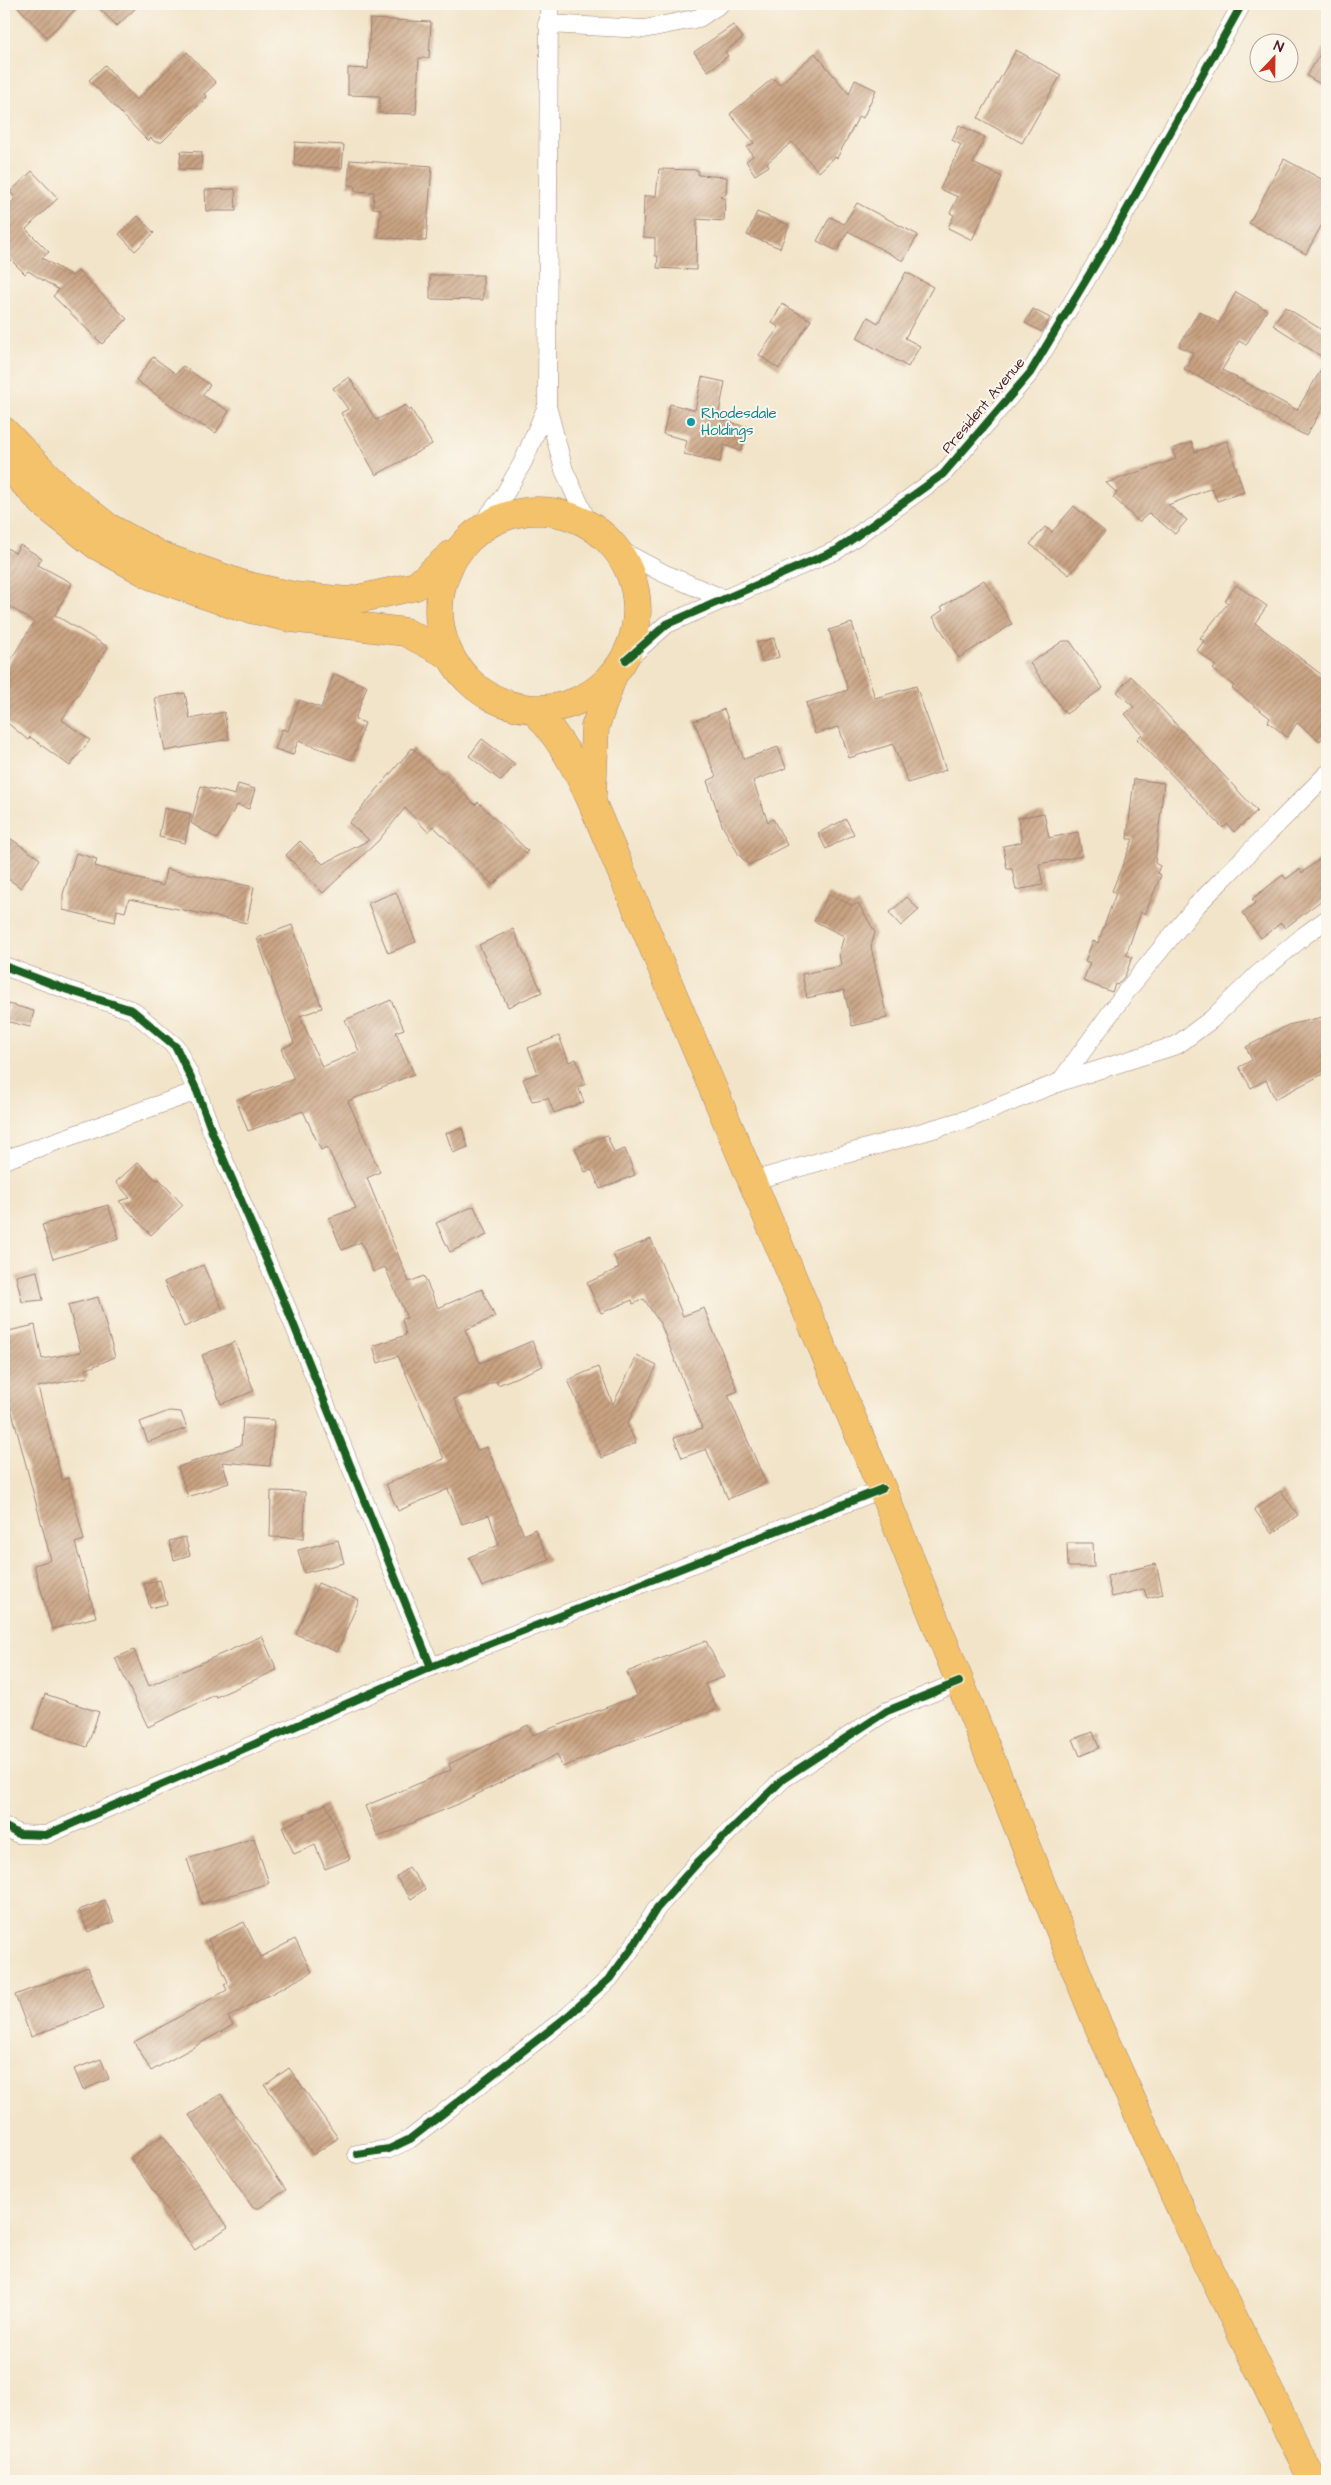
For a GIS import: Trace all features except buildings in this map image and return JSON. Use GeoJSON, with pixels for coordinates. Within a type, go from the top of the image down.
{"type":"FeatureCollection","features":[{"type":"Feature","properties":{"kind":"highway"},"geometry":{"type":"LineString","coordinates":[[4,431],[60,489],[108,527],[161,556],[244,585],[294,596],[349,601],[416,586],[467,540],[500,518],[530,511],[561,513],[590,524],[616,548],[631,573],[638,602],[636,632],[595,727],[591,800]]}},
{"type":"Feature","properties":{"kind":"highway"},"geometry":{"type":"LineString","coordinates":[[4,462],[46,506],[96,546],[152,576],[237,606],[290,618],[404,632],[449,655]]}},
{"type":"Feature","properties":{"kind":"highway"},"geometry":{"type":"LineString","coordinates":[[467,540],[446,571],[439,599],[440,628],[449,655],[464,677],[485,694],[508,705],[534,710],[563,707],[590,696],[619,669]]}},
{"type":"Feature","properties":{"kind":"highway"},"geometry":{"type":"LineString","coordinates":[[534,710],[556,733],[574,763],[591,800],[882,1489],[1098,2025],[1189,2225],[1313,2481]]}},
{"type":"Feature","properties":{"kind":"street"},"geometry":{"type":"LineString","coordinates":[[549,4],[547,24],[547,406],[564,470],[590,524]]}},
{"type":"Feature","properties":{"kind":"street"},"geometry":{"type":"LineString","coordinates":[[547,24],[644,30],[699,18],[720,4]]}},
{"type":"Feature","properties":{"kind":"street","name":"President Avenue"},"geometry":{"type":"LineString","coordinates":[[619,669],[668,624],[837,550],[943,474],[1030,373],[1110,240],[1242,4]]}},
{"type":"Feature","properties":{"kind":"street"},"geometry":{"type":"LineString","coordinates":[[467,540],[508,488],[523,462],[547,406]]}},
{"type":"Feature","properties":{"kind":"street"},"geometry":{"type":"LineString","coordinates":[[616,548],[663,573],[724,598]]}},
{"type":"Feature","properties":{"kind":"street"},"geometry":{"type":"LineString","coordinates":[[1060,1082],[1125,993],[1197,905],[1327,774]]}},
{"type":"Feature","properties":{"kind":"street"},"geometry":{"type":"LineString","coordinates":[[752,1181],[968,1119],[1060,1082],[1177,1045],[1212,1019],[1256,976],[1304,935],[1327,919]]}},
{"type":"Feature","properties":{"kind":"street"},"geometry":{"type":"LineString","coordinates":[[4,966],[68,990],[132,1010],[176,1047],[197,1091],[431,1667]]}},
{"type":"Feature","properties":{"kind":"street"},"geometry":{"type":"LineString","coordinates":[[4,1160],[197,1091]]}},
{"type":"Feature","properties":{"kind":"street"},"geometry":{"type":"LineString","coordinates":[[4,1826],[18,1834],[46,1834],[431,1667],[882,1489]]}},
{"type":"Feature","properties":{"kind":"street"},"geometry":{"type":"LineString","coordinates":[[356,2154],[389,2149],[410,2139],[568,2016],[610,1978],[632,1948],[657,1908],[699,1861],[784,1779],[887,1711],[959,1682]]}},
{"type":"Feature","properties":{"kind":"cycle path"},"geometry":{"type":"LineString","coordinates":[[626,660],[667,624],[837,550],[943,474],[1030,373],[1110,240],[1242,4]]}},
{"type":"Feature","properties":{"kind":"cycle path"},"geometry":{"type":"LineString","coordinates":[[4,966],[68,990],[132,1010],[176,1047],[197,1091],[212,1132],[287,1308],[431,1667]]}},
{"type":"Feature","properties":{"kind":"cycle path"},"geometry":{"type":"LineString","coordinates":[[4,1826],[18,1834],[46,1835],[431,1667],[882,1489]]}},
{"type":"Feature","properties":{"kind":"cycle path"},"geometry":{"type":"LineString","coordinates":[[357,2154],[389,2149],[410,2139],[568,2016],[610,1978],[632,1948],[657,1908],[699,1861],[783,1779],[887,1711],[959,1682]]}},
{"type":"Feature","properties":{"kind":"place","name":"Rhodesdale Holdings"},"geometry":{"type":"Point","coordinates":[691,422]}}]}
